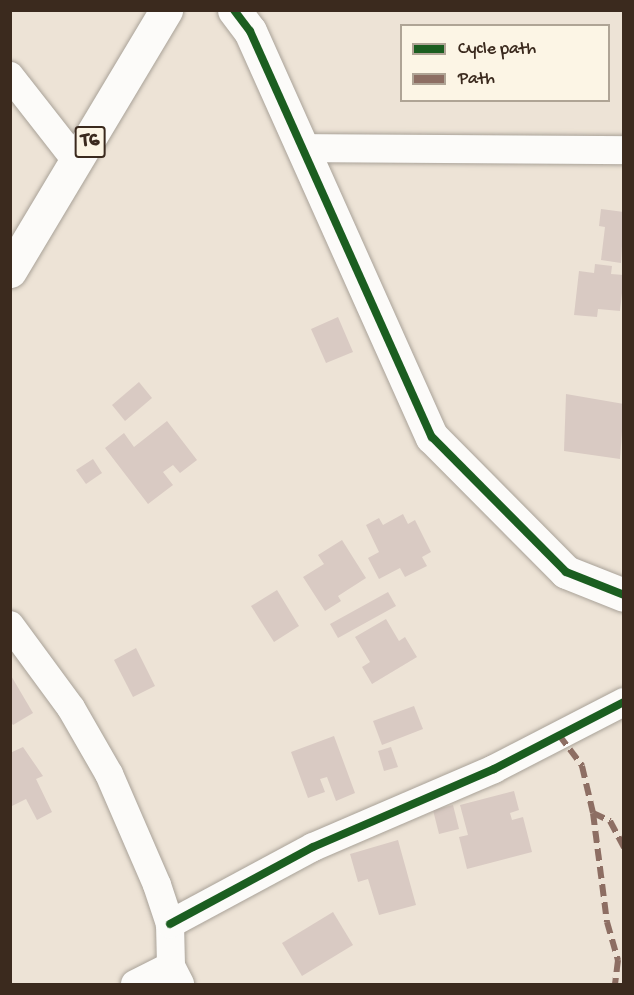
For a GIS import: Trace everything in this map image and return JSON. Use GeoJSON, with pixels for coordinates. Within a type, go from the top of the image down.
{"type":"FeatureCollection","features":[{"type":"Feature","properties":{"kind":"main road","name":"T6"},"geometry":{"type":"LineString","coordinates":[[10,271],[78,163],[165,10]]}},
{"type":"Feature","properties":{"kind":"main road"},"geometry":{"type":"LineString","coordinates":[[234,10],[250,31],[432,437],[566,572],[624,595]]}},
{"type":"Feature","properties":{"kind":"street"},"geometry":{"type":"LineString","coordinates":[[10,76],[78,163]]}},
{"type":"Feature","properties":{"kind":"street"},"geometry":{"type":"LineString","coordinates":[[302,148],[624,150]]}},
{"type":"Feature","properties":{"kind":"street"},"geometry":{"type":"LineString","coordinates":[[10,625],[71,708],[109,774],[170,924],[176,975],[135,984]]}},
{"type":"Feature","properties":{"kind":"street"},"geometry":{"type":"LineString","coordinates":[[170,924],[313,847],[494,769],[624,702]]}},
{"type":"Feature","properties":{"kind":"building"},"geometry":{"type":"Polygon","coordinates":[[[601,209],[624,212],[621,263],[601,260],[605,227],[599,226],[601,209]]]}},
{"type":"Feature","properties":{"kind":"building"},"geometry":{"type":"Polygon","coordinates":[[[595,264],[612,266],[611,274],[624,275],[620,311],[598,309],[597,317],[574,315],[579,271],[594,273],[595,264]]]}},
{"type":"Feature","properties":{"kind":"building"},"geometry":{"type":"Polygon","coordinates":[[[338,317],[353,352],[326,363],[311,329],[338,317]]]}},
{"type":"Feature","properties":{"kind":"building"},"geometry":{"type":"Polygon","coordinates":[[[139,382],[152,398],[125,421],[112,405],[139,382]]]}},
{"type":"Feature","properties":{"kind":"building"},"geometry":{"type":"Polygon","coordinates":[[[566,394],[624,404],[620,459],[564,451],[566,394]]]}},
{"type":"Feature","properties":{"kind":"building"},"geometry":{"type":"Polygon","coordinates":[[[167,421],[197,460],[180,473],[173,465],[163,472],[173,485],[148,504],[105,448],[124,433],[134,447],[167,421]]]}},
{"type":"Feature","properties":{"kind":"building"},"geometry":{"type":"Polygon","coordinates":[[[93,459],[102,473],[86,484],[76,470],[93,459]]]}},
{"type":"Feature","properties":{"kind":"building"},"geometry":{"type":"Polygon","coordinates":[[[403,514],[408,524],[415,520],[431,552],[422,557],[427,566],[405,577],[400,568],[379,579],[368,558],[379,552],[366,525],[379,518],[383,525],[403,514]]]}},
{"type":"Feature","properties":{"kind":"building"},"geometry":{"type":"Polygon","coordinates":[[[342,540],[366,578],[338,596],[341,601],[325,611],[303,577],[324,564],[318,555],[342,540]]]}},
{"type":"Feature","properties":{"kind":"building"},"geometry":{"type":"Polygon","coordinates":[[[277,590],[299,626],[274,642],[251,606],[277,590]]]}},
{"type":"Feature","properties":{"kind":"building"},"geometry":{"type":"Polygon","coordinates":[[[388,592],[396,606],[338,638],[330,624],[388,592]]]}},
{"type":"Feature","properties":{"kind":"building"},"geometry":{"type":"Polygon","coordinates":[[[386,619],[399,641],[405,637],[417,657],[372,684],[362,667],[370,662],[355,637],[386,619]]]}},
{"type":"Feature","properties":{"kind":"building"},"geometry":{"type":"Polygon","coordinates":[[[136,648],[155,686],[133,697],[114,660],[136,648]]]}},
{"type":"Feature","properties":{"kind":"building"},"geometry":{"type":"Polygon","coordinates":[[[10,674],[33,713],[13,725],[10,721],[10,674]]]}},
{"type":"Feature","properties":{"kind":"building"},"geometry":{"type":"Polygon","coordinates":[[[414,706],[423,729],[382,745],[373,721],[414,706]]]}},
{"type":"Feature","properties":{"kind":"building"},"geometry":{"type":"Polygon","coordinates":[[[334,736],[355,793],[336,801],[327,777],[320,779],[325,792],[308,798],[291,752],[334,736]]]}},
{"type":"Feature","properties":{"kind":"building"},"geometry":{"type":"Polygon","coordinates":[[[23,747],[43,776],[36,779],[52,812],[37,820],[26,799],[10,807],[10,753],[23,747]]]}},
{"type":"Feature","properties":{"kind":"building"},"geometry":{"type":"Polygon","coordinates":[[[391,747],[398,767],[384,771],[378,751],[391,747]]]}},
{"type":"Feature","properties":{"kind":"building"},"geometry":{"type":"Polygon","coordinates":[[[514,791],[519,810],[510,813],[512,820],[523,817],[532,852],[467,869],[459,837],[468,835],[460,805],[514,791]]]}},
{"type":"Feature","properties":{"kind":"building"},"geometry":{"type":"Polygon","coordinates":[[[453,805],[459,829],[439,834],[433,810],[453,805]]]}},
{"type":"Feature","properties":{"kind":"building"},"geometry":{"type":"Polygon","coordinates":[[[398,840],[416,905],[379,915],[368,879],[358,882],[350,854],[398,840]]]}},
{"type":"Feature","properties":{"kind":"building"},"geometry":{"type":"Polygon","coordinates":[[[333,912],[353,945],[302,976],[282,943],[333,912]]]}},
{"type":"Feature","properties":{"kind":"marked path"},"geometry":{"type":"LineString","coordinates":[[559,735],[582,766],[593,813],[607,922],[618,960],[615,984]]}},
{"type":"Feature","properties":{"kind":"marked path"},"geometry":{"type":"LineString","coordinates":[[593,813],[610,821],[624,847]]}},
{"type":"Feature","properties":{"kind":"cycle path"},"geometry":{"type":"LineString","coordinates":[[234,10],[250,31],[432,437],[566,572],[624,595]]}},
{"type":"Feature","properties":{"kind":"cycle path"},"geometry":{"type":"LineString","coordinates":[[170,924],[313,847],[494,769],[624,702]]}}]}
